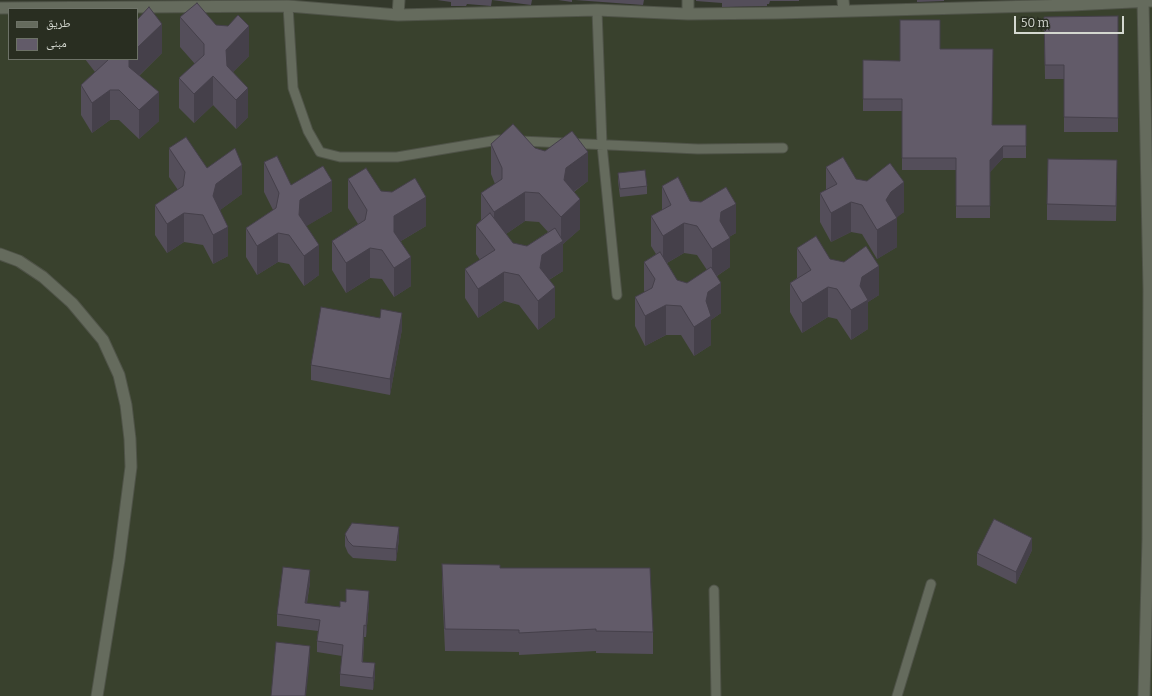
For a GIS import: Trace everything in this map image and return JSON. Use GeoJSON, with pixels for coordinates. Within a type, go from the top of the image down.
{"type":"FeatureCollection","features":[{"type":"Feature","properties":{"kind":"street"},"geometry":{"type":"LineString","coordinates":[[398,15],[399,0]]}},
{"type":"Feature","properties":{"kind":"street"},"geometry":{"type":"LineString","coordinates":[[688,0],[688,14]]}},
{"type":"Feature","properties":{"kind":"street"},"geometry":{"type":"LineString","coordinates":[[1143,0],[1151,289],[1150,539],[1144,696]]}},
{"type":"Feature","properties":{"kind":"street"},"geometry":{"type":"LineString","coordinates":[[0,8],[30,4],[177,3],[288,6],[398,15],[597,10],[688,14],[843,5],[1152,1]]}},
{"type":"Feature","properties":{"kind":"street"},"geometry":{"type":"LineString","coordinates":[[0,254],[19,261],[43,277],[72,303],[99,335],[103,340],[118,375],[126,406],[130,439],[131,468],[119,560],[97,696]]}},
{"type":"Feature","properties":{"kind":"lane"},"geometry":{"type":"LineString","coordinates":[[288,6],[293,88],[308,131],[320,152],[340,157],[397,157],[498,140],[698,149],[783,148]]}},
{"type":"Feature","properties":{"kind":"lane"},"geometry":{"type":"LineString","coordinates":[[597,10],[602,145],[617,296]]}},
{"type":"Feature","properties":{"kind":"lane"},"geometry":{"type":"LineString","coordinates":[[897,696],[931,584]]}},
{"type":"Feature","properties":{"kind":"lane"},"geometry":{"type":"LineString","coordinates":[[714,590],[716,696]]}},
{"type":"Feature","properties":{"kind":"shaded area"},"geometry":{"type":"Polygon","coordinates":[[[1152,1],[1152,696],[0,696],[0,8],[288,6],[398,15],[688,14],[1152,1]]]}},
{"type":"Feature","properties":{"kind":"building"},"geometry":{"type":"Polygon","coordinates":[[[197,3],[216,25],[228,26],[238,15],[249,26],[226,50],[227,66],[248,88],[236,100],[213,76],[194,94],[179,78],[204,55],[204,44],[180,17],[197,3]]]}},
{"type":"Feature","properties":{"kind":"building"},"geometry":{"type":"Polygon","coordinates":[[[149,7],[162,24],[138,47],[138,19],[149,7]]]}},
{"type":"Feature","properties":{"kind":"building"},"geometry":{"type":"Polygon","coordinates":[[[1118,16],[1118,118],[1064,117],[1064,65],[1045,65],[1044,17],[1118,16]]]}},
{"type":"Feature","properties":{"kind":"building"},"geometry":{"type":"Polygon","coordinates":[[[900,20],[940,20],[940,49],[993,49],[992,125],[1026,125],[1026,146],[1003,146],[990,160],[990,206],[956,206],[956,158],[902,158],[902,99],[863,99],[863,60],[900,61],[900,20]]]}},
{"type":"Feature","properties":{"kind":"building"},"geometry":{"type":"Polygon","coordinates":[[[108,60],[129,60],[129,67],[159,92],[139,110],[119,90],[110,90],[92,103],[81,85],[108,60]]]}},
{"type":"Feature","properties":{"kind":"building"},"geometry":{"type":"Polygon","coordinates":[[[513,124],[535,148],[545,151],[572,131],[588,152],[566,168],[564,180],[580,199],[561,217],[539,193],[525,192],[494,212],[481,193],[502,179],[502,168],[491,144],[513,124]]]}},
{"type":"Feature","properties":{"kind":"building"},"geometry":{"type":"Polygon","coordinates":[[[186,137],[207,168],[235,148],[242,165],[216,184],[213,196],[228,227],[213,235],[203,215],[184,213],[167,224],[155,205],[183,186],[185,172],[169,148],[186,137]]]}},
{"type":"Feature","properties":{"kind":"building"},"geometry":{"type":"Polygon","coordinates":[[[277,156],[291,185],[323,166],[332,181],[300,200],[299,215],[319,245],[304,256],[289,235],[278,233],[257,246],[246,228],[276,208],[279,193],[264,162],[277,156]]]}},
{"type":"Feature","properties":{"kind":"building"},"geometry":{"type":"Polygon","coordinates":[[[843,157],[856,179],[867,181],[890,163],[904,182],[891,192],[886,200],[897,218],[877,230],[862,205],[851,202],[831,213],[820,193],[837,184],[826,167],[843,157]]]}},
{"type":"Feature","properties":{"kind":"building"},"geometry":{"type":"Polygon","coordinates":[[[1048,159],[1117,160],[1116,206],[1047,204],[1048,159]]]}},
{"type":"Feature","properties":{"kind":"building"},"geometry":{"type":"Polygon","coordinates":[[[366,168],[381,191],[392,192],[415,178],[426,197],[394,216],[394,232],[411,257],[394,268],[382,250],[370,248],[346,263],[332,241],[365,220],[367,210],[348,179],[366,168]]]}},
{"type":"Feature","properties":{"kind":"building"},"geometry":{"type":"Polygon","coordinates":[[[645,170],[647,186],[620,189],[618,173],[645,170]]]}},
{"type":"Feature","properties":{"kind":"building"},"geometry":{"type":"Polygon","coordinates":[[[678,177],[690,201],[701,202],[726,187],[736,204],[721,212],[720,221],[730,238],[712,249],[697,226],[684,223],[663,236],[651,216],[671,205],[662,186],[678,177]]]}},
{"type":"Feature","properties":{"kind":"building"},"geometry":{"type":"Polygon","coordinates":[[[490,213],[513,243],[527,246],[555,228],[563,241],[542,255],[540,268],[555,287],[538,301],[519,275],[504,272],[478,289],[465,269],[495,250],[476,225],[490,213]]]}},
{"type":"Feature","properties":{"kind":"building"},"geometry":{"type":"Polygon","coordinates":[[[816,236],[830,259],[844,262],[866,246],[879,266],[862,277],[860,286],[868,300],[851,310],[837,289],[828,287],[802,303],[790,283],[811,270],[797,248],[816,236]]]}},
{"type":"Feature","properties":{"kind":"building"},"geometry":{"type":"Polygon","coordinates":[[[660,252],[677,280],[687,283],[711,267],[721,283],[708,292],[706,301],[711,316],[694,327],[681,306],[666,305],[645,316],[635,297],[652,288],[655,279],[644,262],[660,252]]]}},
{"type":"Feature","properties":{"kind":"building"},"geometry":{"type":"Polygon","coordinates":[[[321,307],[380,318],[381,309],[402,313],[390,379],[311,365],[321,307]]]}},
{"type":"Feature","properties":{"kind":"building"},"geometry":{"type":"Polygon","coordinates":[[[994,519],[1032,538],[1016,572],[977,553],[994,519]]]}},
{"type":"Feature","properties":{"kind":"building"},"geometry":{"type":"Polygon","coordinates":[[[352,523],[399,527],[396,549],[353,546],[348,541],[345,534],[352,523]]]}},
{"type":"Feature","properties":{"kind":"building"},"geometry":{"type":"Polygon","coordinates":[[[442,564],[500,565],[500,568],[650,568],[653,632],[596,631],[596,629],[519,633],[519,630],[445,629],[442,564]]]}},
{"type":"Feature","properties":{"kind":"building"},"geometry":{"type":"Polygon","coordinates":[[[283,567],[310,570],[305,603],[340,607],[340,601],[346,602],[346,589],[369,591],[366,626],[364,625],[362,662],[375,663],[373,678],[340,674],[343,645],[317,641],[320,620],[277,614],[283,567]]]}},
{"type":"Feature","properties":{"kind":"building"},"geometry":{"type":"Polygon","coordinates":[[[276,642],[310,646],[305,696],[271,696],[276,642]]]}}]}
